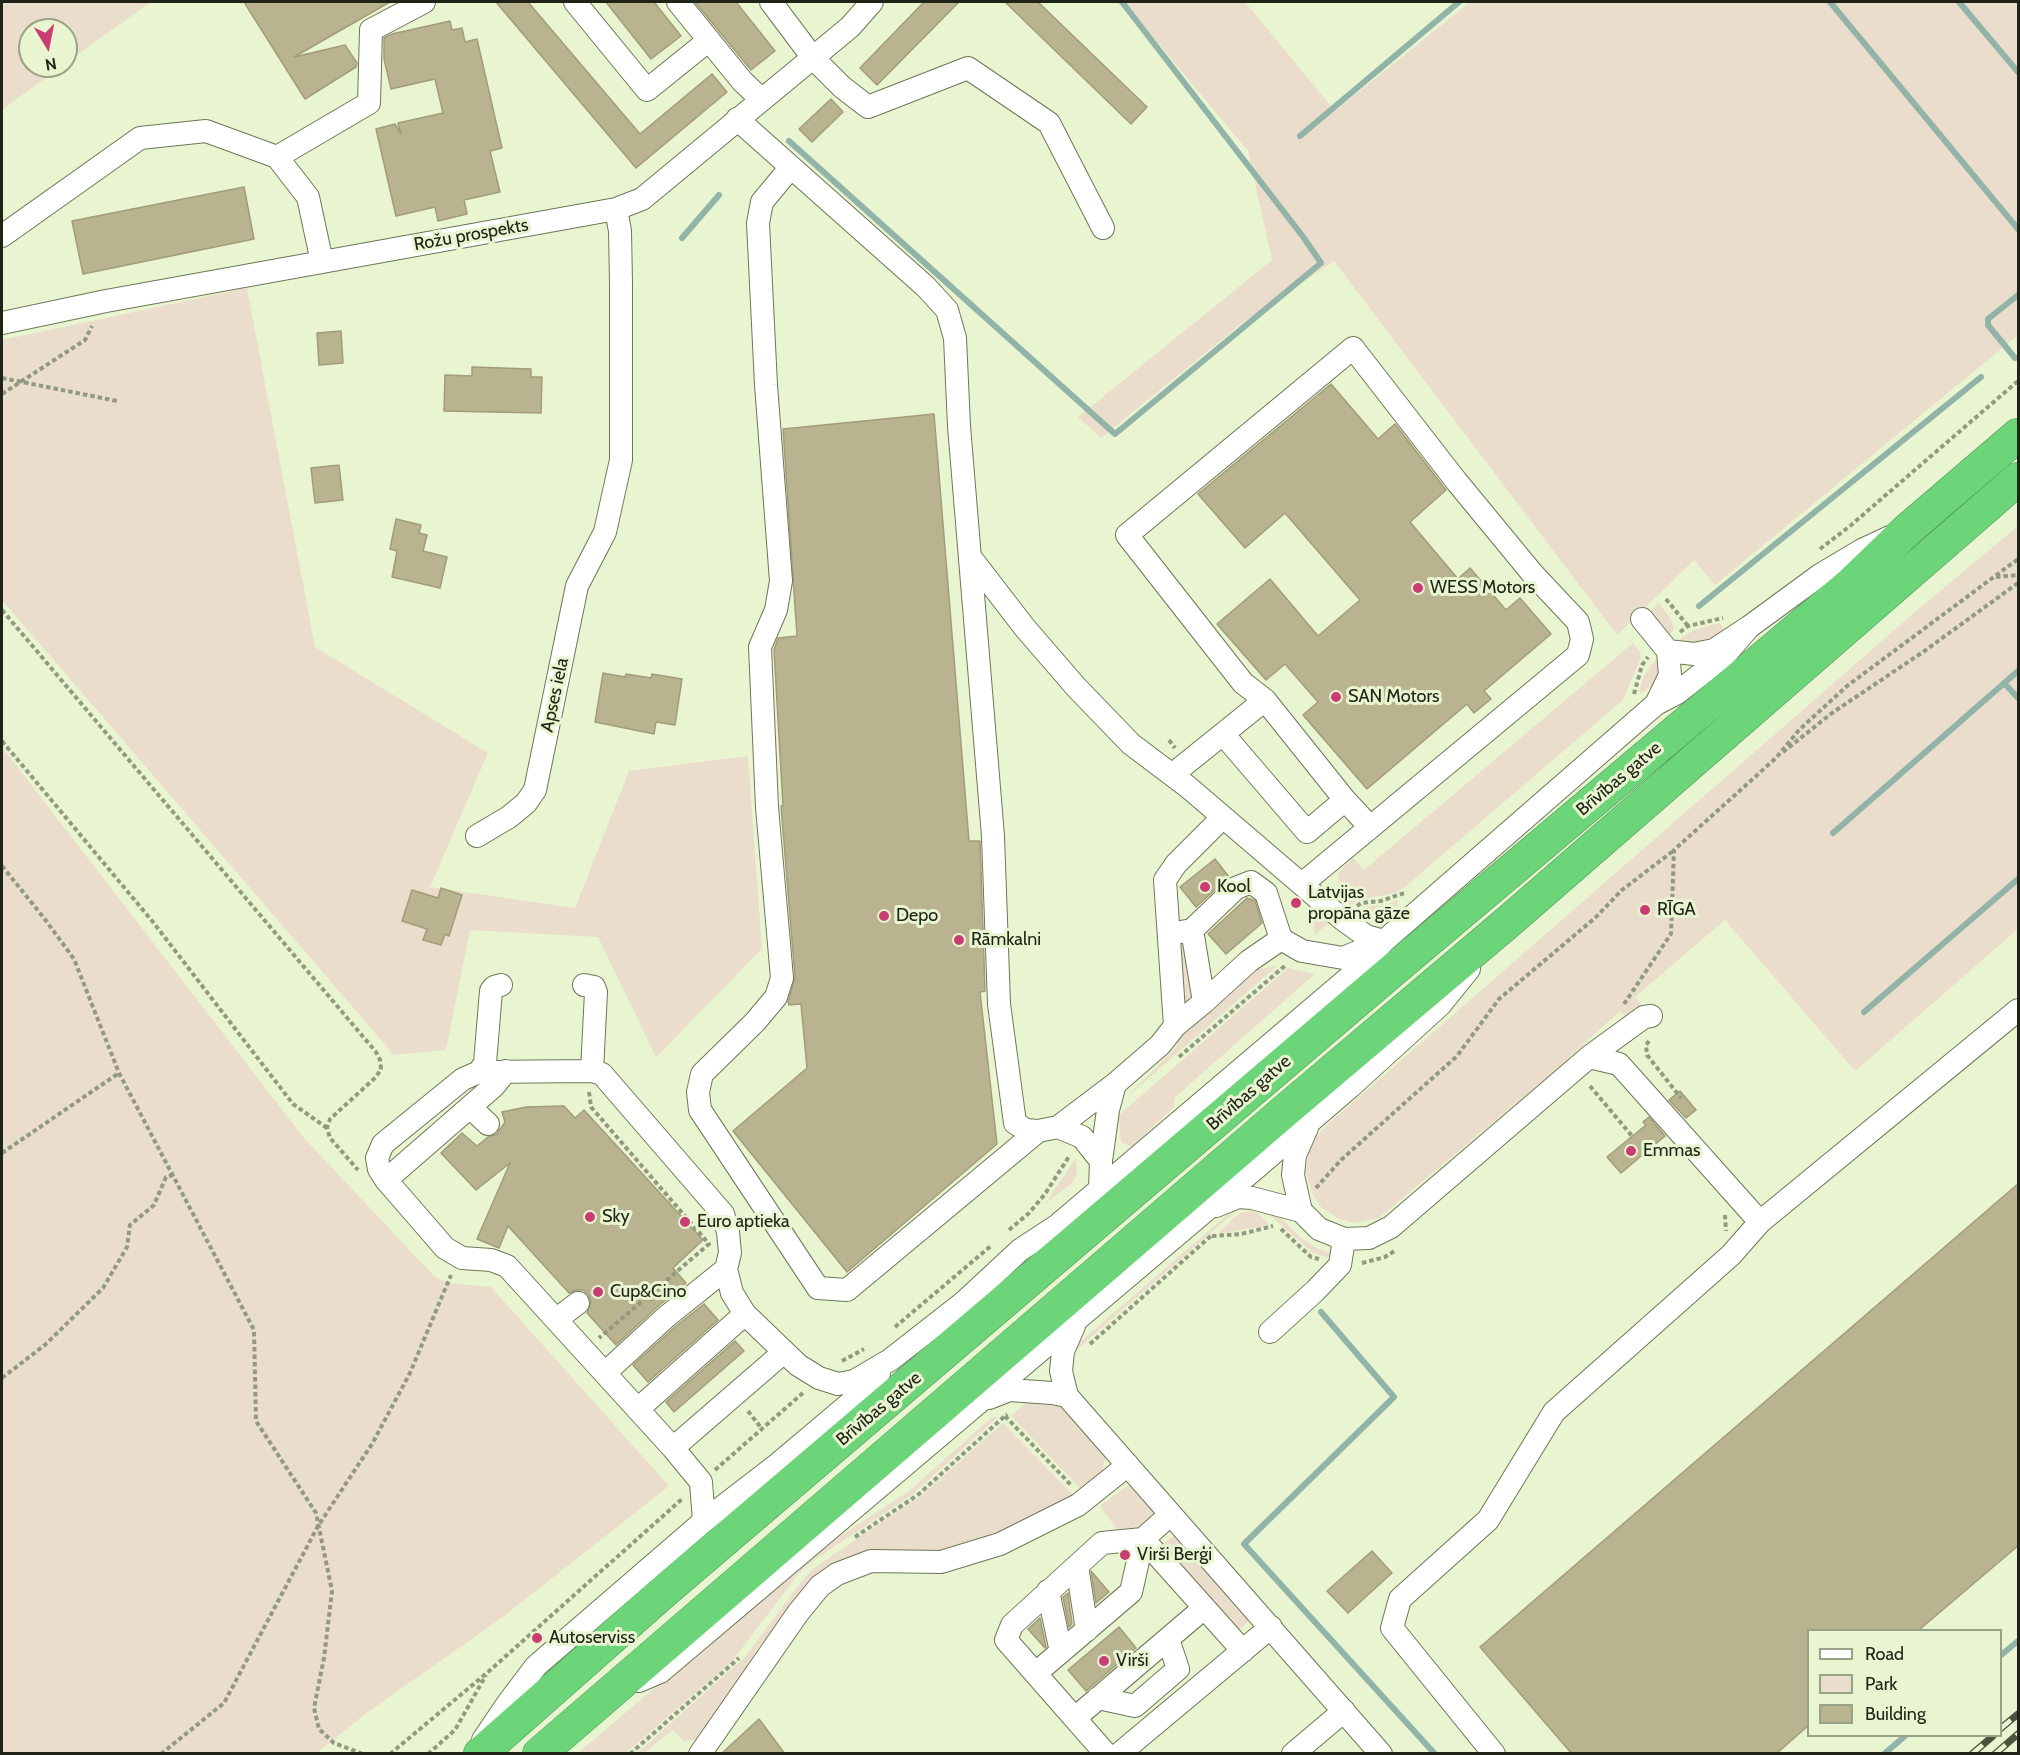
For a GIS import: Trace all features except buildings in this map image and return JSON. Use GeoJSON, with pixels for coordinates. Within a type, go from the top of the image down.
{"type":"FeatureCollection","features":[{"type":"Feature","properties":{"kind":"highway","name":"Brīvības gatve"},"geometry":{"type":"LineString","coordinates":[[480,1754],[693,1567],[1386,975],[1851,583],[1906,531],[2019,435]]}},
{"type":"Feature","properties":{"kind":"highway","name":"Brīvības gatve"},"geometry":{"type":"LineString","coordinates":[[539,1754],[1287,1109],[1508,922],[1994,498],[2019,479]]}},
{"type":"Feature","properties":{"kind":"street"},"geometry":{"type":"LineString","coordinates":[[278,157],[369,103],[371,30],[424,2]]}},
{"type":"Feature","properties":{"kind":"street"},"geometry":{"type":"LineString","coordinates":[[575,2],[647,90],[709,40]]}},
{"type":"Feature","properties":{"kind":"street"},"geometry":{"type":"LineString","coordinates":[[678,2],[742,81],[762,100]]}},
{"type":"Feature","properties":{"kind":"street"},"geometry":{"type":"LineString","coordinates":[[771,2],[813,58],[842,87],[868,107],[968,68],[1049,123],[1103,228]]}},
{"type":"Feature","properties":{"kind":"street","name":"Rožu prospekts"},"geometry":{"type":"LineString","coordinates":[[2,323],[106,301],[616,209],[642,199],[850,27],[872,2]]}},
{"type":"Feature","properties":{"kind":"street"},"geometry":{"type":"LineString","coordinates":[[737,119],[926,287],[947,310],[955,338],[959,426],[993,836],[999,1004],[1015,1123],[1026,1130],[1048,1129],[1082,1137],[1101,1161]]}},
{"type":"Feature","properties":{"kind":"street"},"geometry":{"type":"LineString","coordinates":[[2,236],[140,138],[206,131],[278,157],[308,197],[322,262]]}},
{"type":"Feature","properties":{"kind":"street"},"geometry":{"type":"LineString","coordinates":[[791,167],[762,202],[758,223],[765,374],[781,581],[776,610],[760,647],[767,807],[782,978],[776,997],[755,1022],[702,1074],[698,1092],[700,1110],[818,1288],[847,1290],[1048,1129],[1115,1084],[1160,1045],[1175,1026],[1250,961],[1281,939]]}},
{"type":"Feature","properties":{"kind":"street","name":"Apses iela"},"geometry":{"type":"LineString","coordinates":[[477,836],[518,810],[535,790],[577,586],[605,532],[621,460],[620,231],[616,209]]}},
{"type":"Feature","properties":{"kind":"street"},"geometry":{"type":"LineString","coordinates":[[1302,884],[1578,655],[1582,639],[1578,622],[1532,573],[1457,482],[1353,348],[1126,535],[1243,683],[1265,700],[1345,800],[1370,826]]}},
{"type":"Feature","properties":{"kind":"street"},"geometry":{"type":"LineString","coordinates":[[1666,648],[1694,654],[1714,650],[1820,575],[1862,550],[1906,531]]}},
{"type":"Feature","properties":{"kind":"street"},"geometry":{"type":"LineString","coordinates":[[971,558],[1025,628],[1076,687],[1131,744],[1180,769],[1223,817],[1341,918],[1366,936],[1384,941]]}},
{"type":"Feature","properties":{"kind":"street"},"geometry":{"type":"LineString","coordinates":[[1642,619],[1666,648],[1670,675],[1656,704]]}},
{"type":"Feature","properties":{"kind":"street"},"geometry":{"type":"LineString","coordinates":[[705,1521],[701,1482],[673,1448],[585,1353],[557,1318],[507,1266],[491,1260],[462,1258],[445,1248],[379,1169],[377,1158],[383,1144],[463,1079],[479,1072],[592,1071],[602,1074],[723,1214],[730,1253],[726,1269],[732,1293],[745,1314],[798,1365],[819,1378],[838,1384],[854,1381],[890,1360],[963,1303],[1020,1250],[1058,1225],[1358,970],[1384,941],[1656,704],[1677,693],[1724,656],[1749,627]]}},
{"type":"Feature","properties":{"kind":"street"},"geometry":{"type":"LineString","coordinates":[[1180,769],[1265,700]]}},
{"type":"Feature","properties":{"kind":"street"},"geometry":{"type":"LineString","coordinates":[[1223,734],[1307,832],[1345,800]]}},
{"type":"Feature","properties":{"kind":"street"},"geometry":{"type":"LineString","coordinates":[[1175,1026],[1165,880],[1176,864],[1223,817]]}},
{"type":"Feature","properties":{"kind":"street"},"geometry":{"type":"LineString","coordinates":[[1169,934],[1192,930],[1236,888],[1251,882],[1266,893],[1281,939],[1302,951],[1343,958],[1384,941]]}},
{"type":"Feature","properties":{"kind":"street"},"geometry":{"type":"LineString","coordinates":[[602,1698],[660,1672],[1076,1322],[1313,1119],[1440,1005],[1508,922]]}},
{"type":"Feature","properties":{"kind":"street"},"geometry":{"type":"LineString","coordinates":[[1192,930],[1204,1002]]}},
{"type":"Feature","properties":{"kind":"street"},"geometry":{"type":"LineString","coordinates":[[584,985],[594,987],[596,992],[589,1038],[592,1071]]}},
{"type":"Feature","properties":{"kind":"street"},"geometry":{"type":"LineString","coordinates":[[479,1072],[485,1063],[493,1039],[491,991],[494,987],[501,986]]}},
{"type":"Feature","properties":{"kind":"street"},"geometry":{"type":"LineString","coordinates":[[1494,1754],[1392,1628],[1400,1599],[1488,1521],[1554,1412],[1731,1255],[1760,1222],[2019,1010]]}},
{"type":"Feature","properties":{"kind":"street"},"geometry":{"type":"LineString","coordinates":[[1313,1119],[1302,1136],[1295,1155],[1293,1175],[1302,1212],[1319,1230],[1344,1239],[1369,1238],[1391,1227],[1589,1057],[1644,1017],[1651,1016]]}},
{"type":"Feature","properties":{"kind":"street"},"geometry":{"type":"LineString","coordinates":[[1589,1057],[1619,1064],[1760,1222]]}},
{"type":"Feature","properties":{"kind":"street"},"geometry":{"type":"LineString","coordinates":[[386,1180],[494,1086],[506,1071]]}},
{"type":"Feature","properties":{"kind":"street"},"geometry":{"type":"LineString","coordinates":[[1100,1189],[1101,1161],[1108,1110],[1115,1084]]}},
{"type":"Feature","properties":{"kind":"street"},"geometry":{"type":"LineString","coordinates":[[470,1107],[488,1124]]}},
{"type":"Feature","properties":{"kind":"street"},"geometry":{"type":"LineString","coordinates":[[1206,1210],[1238,1197],[1252,1198],[1302,1212]]}},
{"type":"Feature","properties":{"kind":"street"},"geometry":{"type":"LineString","coordinates":[[1270,1332],[1340,1265],[1344,1239]]}},
{"type":"Feature","properties":{"kind":"street"},"geometry":{"type":"LineString","coordinates":[[605,1373],[666,1317],[726,1269]]}},
{"type":"Feature","properties":{"kind":"street"},"geometry":{"type":"LineString","coordinates":[[557,1318],[578,1303]]}},
{"type":"Feature","properties":{"kind":"street"},"geometry":{"type":"LineString","coordinates":[[638,1409],[745,1314]]}},
{"type":"Feature","properties":{"kind":"street"},"geometry":{"type":"LineString","coordinates":[[1076,1322],[1063,1351],[1061,1371],[1067,1396],[1381,1754]]}},
{"type":"Feature","properties":{"kind":"street"},"geometry":{"type":"LineString","coordinates":[[673,1448],[784,1352]]}},
{"type":"Feature","properties":{"kind":"street"},"geometry":{"type":"LineString","coordinates":[[475,1754],[508,1702],[536,1666],[705,1521],[778,1464],[867,1389],[890,1360]]}},
{"type":"Feature","properties":{"kind":"street"},"geometry":{"type":"LineString","coordinates":[[977,1403],[1009,1390],[1053,1392],[1067,1396]]}},
{"type":"Feature","properties":{"kind":"street"},"geometry":{"type":"LineString","coordinates":[[702,1751],[798,1613],[820,1586],[837,1574],[871,1561],[941,1562],[1000,1544],[1078,1505],[1128,1465]]}},
{"type":"Feature","properties":{"kind":"street"},"geometry":{"type":"LineString","coordinates":[[1036,1673],[1131,1592],[1143,1539],[1170,1515]]}},
{"type":"Feature","properties":{"kind":"street"},"geometry":{"type":"LineString","coordinates":[[1106,1754],[1006,1640],[1012,1625],[1102,1543],[1143,1539]]}},
{"type":"Feature","properties":{"kind":"street"},"geometry":{"type":"LineString","coordinates":[[1143,1539],[1243,1651]]}},
{"type":"Feature","properties":{"kind":"street"},"geometry":{"type":"LineString","coordinates":[[1077,1566],[1087,1629]]}},
{"type":"Feature","properties":{"kind":"street"},"geometry":{"type":"LineString","coordinates":[[1048,1591],[1061,1652]]}},
{"type":"Feature","properties":{"kind":"street"},"geometry":{"type":"LineString","coordinates":[[1075,1718],[1204,1608]]}},
{"type":"Feature","properties":{"kind":"street"},"geometry":{"type":"LineString","coordinates":[[1119,1754],[1271,1627]]}},
{"type":"Feature","properties":{"kind":"street"},"geometry":{"type":"LineString","coordinates":[[1293,1754],[1344,1712]]}},
{"type":"Feature","properties":{"kind":"path"},"geometry":{"type":"LineString","coordinates":[[2,394],[85,340],[106,301]]}},
{"type":"Feature","properties":{"kind":"path"},"geometry":{"type":"LineString","coordinates":[[2,378],[117,401]]}},
{"type":"Feature","properties":{"kind":"path"},"geometry":{"type":"LineString","coordinates":[[1814,553],[1850,526],[2019,381]]}},
{"type":"Feature","properties":{"kind":"path"},"geometry":{"type":"LineString","coordinates":[[1776,758],[1799,730],[1847,686],[2019,559]]}},
{"type":"Feature","properties":{"kind":"path"},"geometry":{"type":"LineString","coordinates":[[1995,577],[2019,575]]}},
{"type":"Feature","properties":{"kind":"path"},"geometry":{"type":"LineString","coordinates":[[1284,1231],[1302,1212],[1312,1193],[1341,1160],[1457,1056],[1499,999],[1595,918],[1622,890],[1674,850],[1776,758],[1832,713],[1923,652],[2019,583]]}},
{"type":"Feature","properties":{"kind":"path"},"geometry":{"type":"LineString","coordinates":[[1666,599],[1688,626]]}},
{"type":"Feature","properties":{"kind":"path"},"geometry":{"type":"LineString","coordinates":[[2,610],[376,1052],[381,1069],[376,1077],[330,1119],[327,1128],[330,1138],[361,1174]]}},
{"type":"Feature","properties":{"kind":"path"},"geometry":{"type":"LineString","coordinates":[[1631,699],[1642,665],[1648,657],[1666,648],[1688,626],[1727,617]]}},
{"type":"Feature","properties":{"kind":"path"},"geometry":{"type":"LineString","coordinates":[[1169,740],[1180,769]]}},
{"type":"Feature","properties":{"kind":"path"},"geometry":{"type":"LineString","coordinates":[[2,741],[153,922],[293,1104],[327,1128]]}},
{"type":"Feature","properties":{"kind":"path"},"geometry":{"type":"LineString","coordinates":[[1620,1010],[1671,934],[1674,850]]}},
{"type":"Feature","properties":{"kind":"path"},"geometry":{"type":"LineString","coordinates":[[2,866],[45,918],[74,959],[119,1073],[254,1330],[256,1421],[316,1513],[332,1591],[324,1658],[314,1708],[319,1729],[334,1743],[363,1754]]}},
{"type":"Feature","properties":{"kind":"path"},"geometry":{"type":"LineString","coordinates":[[1341,918],[1361,903],[1381,901],[1411,889]]}},
{"type":"Feature","properties":{"kind":"path"},"geometry":{"type":"LineString","coordinates":[[1176,1059],[1302,951]]}},
{"type":"Feature","properties":{"kind":"path"},"geometry":{"type":"LineString","coordinates":[[1651,1016],[1658,1031],[1646,1045],[1647,1055],[1687,1105]]}},
{"type":"Feature","properties":{"kind":"path"},"geometry":{"type":"LineString","coordinates":[[585,1353],[709,1244],[591,1107],[589,1093],[592,1071]]}},
{"type":"Feature","properties":{"kind":"path"},"geometry":{"type":"LineString","coordinates":[[2,1154],[119,1073]]}},
{"type":"Feature","properties":{"kind":"path"},"geometry":{"type":"LineString","coordinates":[[1583,1092],[1596,1081]]}},
{"type":"Feature","properties":{"kind":"path"},"geometry":{"type":"LineString","coordinates":[[1590,1086],[1632,1136]]}},
{"type":"Feature","properties":{"kind":"path"},"geometry":{"type":"LineString","coordinates":[[1002,1236],[1029,1213],[1045,1194],[1075,1149]]}},
{"type":"Feature","properties":{"kind":"path"},"geometry":{"type":"LineString","coordinates":[[2,1378],[46,1344],[103,1288],[127,1247],[130,1225],[154,1205],[166,1177],[173,1175]]}},
{"type":"Feature","properties":{"kind":"path"},"geometry":{"type":"LineString","coordinates":[[1722,1210],[1731,1255]]}},
{"type":"Feature","properties":{"kind":"path"},"geometry":{"type":"LineString","coordinates":[[1271,1219],[1311,1257],[1340,1265],[1365,1263],[1385,1257],[1402,1246]]}},
{"type":"Feature","properties":{"kind":"path"},"geometry":{"type":"LineString","coordinates":[[1212,1236],[1241,1234],[1278,1225]]}},
{"type":"Feature","properties":{"kind":"path"},"geometry":{"type":"LineString","coordinates":[[1062,1364],[1074,1359],[1219,1229]]}},
{"type":"Feature","properties":{"kind":"path"},"geometry":{"type":"LineString","coordinates":[[887,1334],[994,1243]]}},
{"type":"Feature","properties":{"kind":"path"},"geometry":{"type":"LineString","coordinates":[[161,1754],[224,1703],[318,1526],[372,1444],[410,1373],[447,1283]]}},
{"type":"Feature","properties":{"kind":"path"},"geometry":{"type":"LineString","coordinates":[[390,1754],[488,1672],[819,1378],[853,1354],[871,1346]]}},
{"type":"Feature","properties":{"kind":"path"},"geometry":{"type":"LineString","coordinates":[[854,1538],[919,1494],[1005,1416],[1028,1391]]}},
{"type":"Feature","properties":{"kind":"path"},"geometry":{"type":"LineString","coordinates":[[1005,1416],[1084,1500]]}},
{"type":"Feature","properties":{"kind":"path"},"geometry":{"type":"LineString","coordinates":[[630,1754],[721,1676],[745,1651]]}},
{"type":"Feature","properties":{"kind":"path"},"geometry":{"type":"LineString","coordinates":[[428,1754],[455,1730],[488,1672]]}},
{"type":"Feature","properties":{"kind":"green space"},"geometry":{"type":"Polygon","coordinates":[[[2,2],[151,2],[78,54],[78,18],[18,18],[18,78],[46,78],[2,110],[2,2]]]}},
{"type":"Feature","properties":{"kind":"green space"},"geometry":{"type":"Polygon","coordinates":[[[1124,2],[1245,2],[1335,111],[1470,2],[2018,2],[2018,335],[1715,585],[1694,560],[1617,635],[1334,261],[1241,324],[1101,438],[1078,417],[1272,260],[1248,151],[1124,2]]]}},
{"type":"Feature","properties":{"kind":"green space"},"geometry":{"type":"Polygon","coordinates":[[[247,288],[315,647],[488,753],[430,887],[575,908],[629,771],[748,756],[762,949],[656,1057],[598,937],[470,930],[446,1050],[394,1055],[2,600],[2,340],[247,288]]]}},
{"type":"Feature","properties":{"kind":"green space"},"geometry":{"type":"Polygon","coordinates":[[[2018,526],[2018,929],[1855,1071],[1725,920],[1635,997],[1645,1010],[1630,1021],[1620,1011],[1554,1071],[1379,1218],[1354,1223],[1337,1218],[1321,1207],[1312,1193],[1306,1171],[1309,1150],[1316,1137],[1329,1123],[1915,612],[2018,526]]]}},
{"type":"Feature","properties":{"kind":"green space"},"geometry":{"type":"Polygon","coordinates":[[[1659,603],[1672,621],[1674,629],[1670,635],[1647,614],[1659,603]]]}},
{"type":"Feature","properties":{"kind":"green space"},"geometry":{"type":"Polygon","coordinates":[[[1720,623],[1725,631],[1707,643],[1693,645],[1679,639],[1696,629],[1720,623]]]}},
{"type":"Feature","properties":{"kind":"green space"},"geometry":{"type":"Polygon","coordinates":[[[1633,643],[1641,653],[1640,660],[1623,700],[1405,887],[1395,893],[1358,900],[1345,909],[1339,906],[1337,889],[1339,872],[1353,858],[1364,870],[1633,643]]]}},
{"type":"Feature","properties":{"kind":"green space"},"geometry":{"type":"Polygon","coordinates":[[[1656,659],[1662,668],[1659,679],[1641,694],[1639,691],[1644,675],[1656,659]]]}},
{"type":"Feature","properties":{"kind":"green space"},"geometry":{"type":"Polygon","coordinates":[[[2,747],[304,1138],[434,1276],[448,1283],[491,1287],[669,1486],[504,1616],[364,1715],[317,1753],[2,1753],[2,747]]]}},
{"type":"Feature","properties":{"kind":"green space"},"geometry":{"type":"Polygon","coordinates":[[[1397,900],[1398,905],[1383,914],[1366,917],[1357,912],[1366,907],[1388,904],[1397,900]]]}},
{"type":"Feature","properties":{"kind":"green space"},"geometry":{"type":"Polygon","coordinates":[[[1312,906],[1331,921],[1315,935],[1313,920],[1305,912],[1312,906]]]}},
{"type":"Feature","properties":{"kind":"green space"},"geometry":{"type":"Polygon","coordinates":[[[1179,942],[1191,952],[1194,999],[1185,1008],[1179,942]]]}},
{"type":"Feature","properties":{"kind":"green space"},"geometry":{"type":"Polygon","coordinates":[[[1277,966],[1126,1098],[1176,1047],[1181,1033],[1258,969],[1277,966]]]}},
{"type":"Feature","properties":{"kind":"green space"},"geometry":{"type":"Polygon","coordinates":[[[1288,968],[1315,974],[1174,1098],[1174,1107],[1131,1147],[1121,1142],[1119,1115],[1288,968]]]}},
{"type":"Feature","properties":{"kind":"green space"},"geometry":{"type":"Polygon","coordinates":[[[1076,1158],[1077,1175],[1071,1184],[1045,1204],[1076,1158]]]}},
{"type":"Feature","properties":{"kind":"green space"},"geometry":{"type":"Polygon","coordinates":[[[1250,1206],[1264,1207],[1278,1215],[1314,1247],[1330,1253],[1330,1258],[1313,1253],[1264,1210],[1251,1208],[1236,1211],[1073,1353],[1074,1347],[1234,1209],[1250,1206]]]}},
{"type":"Feature","properties":{"kind":"green space"},"geometry":{"type":"Polygon","coordinates":[[[1243,1212],[1258,1213],[1270,1225],[1218,1234],[1235,1217],[1243,1212]]]}},
{"type":"Feature","properties":{"kind":"green space"},"geometry":{"type":"Polygon","coordinates":[[[1032,1397],[1053,1402],[1065,1408],[1106,1456],[1102,1471],[1083,1491],[1011,1416],[1032,1397]]]}},
{"type":"Feature","properties":{"kind":"green space"},"geometry":{"type":"Polygon","coordinates":[[[999,1416],[913,1494],[800,1572],[733,1660],[626,1753],[577,1754],[772,1588],[839,1537],[909,1491],[991,1418],[999,1416]]]}},
{"type":"Feature","properties":{"kind":"green space"},"geometry":{"type":"Polygon","coordinates":[[[1003,1423],[1074,1496],[990,1537],[937,1551],[867,1551],[812,1582],[757,1649],[727,1699],[696,1739],[684,1741],[673,1730],[644,1753],[636,1754],[744,1658],[814,1568],[923,1494],[1003,1423]]]}},
{"type":"Feature","properties":{"kind":"green space"},"geometry":{"type":"Polygon","coordinates":[[[1132,1482],[1160,1515],[1138,1531],[1119,1532],[1100,1506],[1132,1482]]]}},
{"type":"Feature","properties":{"kind":"green space"},"geometry":{"type":"Polygon","coordinates":[[[1179,1532],[1252,1618],[1236,1633],[1161,1545],[1179,1532]]]}},
{"type":"Feature","properties":{"kind":"waterway"},"geometry":{"type":"LineString","coordinates":[[789,141],[1115,434],[1321,263],[1122,2]]}},
{"type":"Feature","properties":{"kind":"waterway"},"geometry":{"type":"LineString","coordinates":[[1300,136],[1459,2]]}},
{"type":"Feature","properties":{"kind":"waterway"},"geometry":{"type":"LineString","coordinates":[[1830,2],[2018,229]]}},
{"type":"Feature","properties":{"kind":"waterway"},"geometry":{"type":"LineString","coordinates":[[1959,2],[2018,72]]}},
{"type":"Feature","properties":{"kind":"waterway"},"geometry":{"type":"LineString","coordinates":[[682,238],[719,195]]}},
{"type":"Feature","properties":{"kind":"waterway"},"geometry":{"type":"LineString","coordinates":[[2015,358],[1988,325],[1988,319],[2018,295]]}},
{"type":"Feature","properties":{"kind":"waterway"},"geometry":{"type":"LineString","coordinates":[[1699,606],[1981,377]]}},
{"type":"Feature","properties":{"kind":"waterway"},"geometry":{"type":"LineString","coordinates":[[1833,833],[2018,671]]}},
{"type":"Feature","properties":{"kind":"waterway"},"geometry":{"type":"LineString","coordinates":[[2005,684],[2018,698]]}},
{"type":"Feature","properties":{"kind":"waterway"},"geometry":{"type":"LineString","coordinates":[[1864,1012],[2018,879]]}},
{"type":"Feature","properties":{"kind":"waterway"},"geometry":{"type":"LineString","coordinates":[[1321,1312],[1394,1397],[1244,1544],[1435,1754]]}},
{"type":"Feature","properties":{"kind":"waterway"},"geometry":{"type":"LineString","coordinates":[[2002,1654],[2018,1641]]}},
{"type":"Feature","properties":{"kind":"waterway"},"geometry":{"type":"LineString","coordinates":[[1884,1754],[1904,1737]]}},
{"type":"Feature","properties":{"kind":"railway"},"geometry":{"type":"LineString","coordinates":[[2002,1727],[2018,1714]]}},
{"type":"Feature","properties":{"kind":"railway"},"geometry":{"type":"LineString","coordinates":[[1995,1754],[2018,1734]]}},
{"type":"Feature","properties":{"kind":"railway"},"geometry":{"type":"LineString","coordinates":[[1972,1754],[1992,1737]]}},
{"type":"Feature","properties":{"kind":"place","name":"WESS Motors"},"geometry":{"type":"Point","coordinates":[1418,588]}},
{"type":"Feature","properties":{"kind":"place","name":"SAN Motors"},"geometry":{"type":"Point","coordinates":[1336,697]}},
{"type":"Feature","properties":{"kind":"place","name":"Kool"},"geometry":{"type":"Point","coordinates":[1205,887]}},
{"type":"Feature","properties":{"kind":"place","name":"Latvijas propāna gāze"},"geometry":{"type":"Point","coordinates":[1296,903]}},
{"type":"Feature","properties":{"kind":"place","name":"RĪGA"},"geometry":{"type":"Point","coordinates":[1645,910]}},
{"type":"Feature","properties":{"kind":"place","name":"Depo"},"geometry":{"type":"Point","coordinates":[884,916]}},
{"type":"Feature","properties":{"kind":"place","name":"Rāmkalni"},"geometry":{"type":"Point","coordinates":[959,940]}},
{"type":"Feature","properties":{"kind":"place","name":"Emmas"},"geometry":{"type":"Point","coordinates":[1631,1151]}},
{"type":"Feature","properties":{"kind":"place","name":"Sky"},"geometry":{"type":"Point","coordinates":[590,1217]}},
{"type":"Feature","properties":{"kind":"place","name":"Euro aptieka"},"geometry":{"type":"Point","coordinates":[685,1222]}},
{"type":"Feature","properties":{"kind":"place","name":"Cup&Cino"},"geometry":{"type":"Point","coordinates":[598,1292]}},
{"type":"Feature","properties":{"kind":"place","name":"Virši Berģi"},"geometry":{"type":"Point","coordinates":[1125,1555]}},
{"type":"Feature","properties":{"kind":"place","name":"Autoserviss"},"geometry":{"type":"Point","coordinates":[537,1638]}},
{"type":"Feature","properties":{"kind":"place","name":"Virši"},"geometry":{"type":"Point","coordinates":[1104,1661]}}]}
